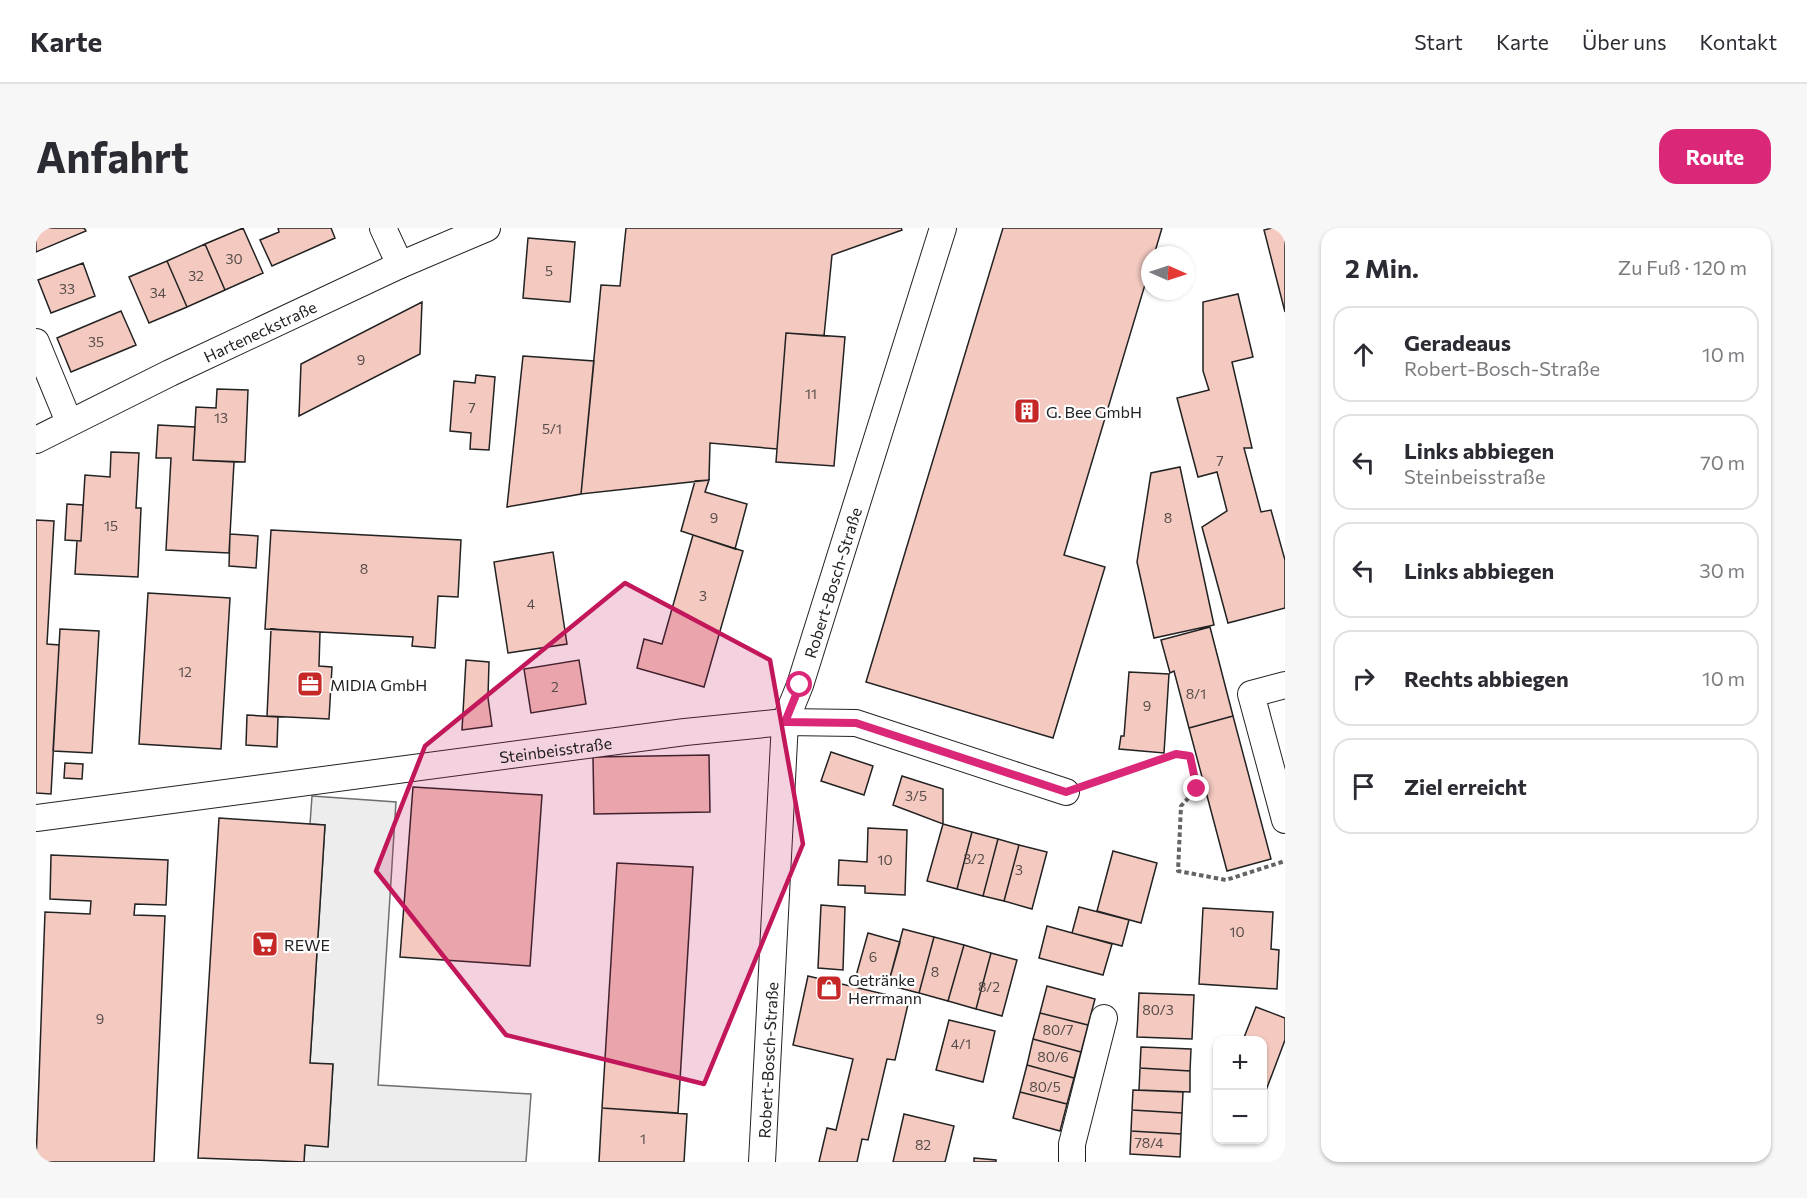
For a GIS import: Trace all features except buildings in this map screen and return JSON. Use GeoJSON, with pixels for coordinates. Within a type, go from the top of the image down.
{"type":"FeatureCollection","features":[{"type":"Feature","properties":{"kind":"street"},"geometry":{"type":"LineString","coordinates":[[383,228],[400,265]]}},
{"type":"Feature","properties":{"kind":"street","name":"Harteneckstraße"},"geometry":{"type":"LineString","coordinates":[[36,440],[69,422],[400,265],[487,228]]}},
{"type":"Feature","properties":{"kind":"street","name":"Robert-Bosch-Straße"},"geometry":{"type":"LineString","coordinates":[[762,1162],[785,722],[800,685],[943,228]]}},
{"type":"Feature","properties":{"kind":"street"},"geometry":{"type":"LineString","coordinates":[[36,342],[69,422]]}},
{"type":"Feature","properties":{"kind":"street"},"geometry":{"type":"LineString","coordinates":[[1285,685],[1251,694],[1285,820]]}},
{"type":"Feature","properties":{"kind":"street","name":"Steinbeisstraße"},"geometry":{"type":"LineString","coordinates":[[36,818],[685,732],[785,722],[856,723],[1066,792]]}},
{"type":"Feature","properties":{"kind":"street"},"geometry":{"type":"LineString","coordinates":[[1072,1162],[1072,1144],[1104,1018]]}},
{"type":"Feature","properties":{"kind":"path"},"geometry":{"type":"LineString","coordinates":[[1066,792],[1176,754],[1190,756],[1197,789],[1181,806],[1178,871],[1226,880],[1285,861]]}},
{"type":"Feature","properties":{"kind":"highlighted area"},"geometry":{"type":"Polygon","coordinates":[[[625,583],[770,660],[803,844],[704,1084],[506,1035],[376,871],[425,746],[625,583]]]}},
{"type":"Feature","properties":{"kind":"shaded area"},"geometry":{"type":"Polygon","coordinates":[[[312,796],[396,802],[378,1085],[531,1094],[526,1162],[304,1162],[305,1145],[328,1146],[333,1065],[310,1063],[325,825],[310,824],[312,796]]]}},
{"type":"Feature","properties":{"kind":"place","name":"G. Bee GmbH"},"geometry":{"type":"Point","coordinates":[1027,411]}},
{"type":"Feature","properties":{"kind":"place","name":"MIDIA GmbH"},"geometry":{"type":"Point","coordinates":[310,684]}},
{"type":"Feature","properties":{"kind":"place","name":"REWE"},"geometry":{"type":"Point","coordinates":[265,944]}},
{"type":"Feature","properties":{"kind":"place","name":"Getränke Herrmann"},"geometry":{"type":"Point","coordinates":[829,988]}},
{"type":"Feature","properties":{"kind":"route"},"geometry":{"type":"LineString","coordinates":[[800,685],[785,722],[856,723],[1066,792],[1176,754],[1190,756],[1197,789]]}}]}
